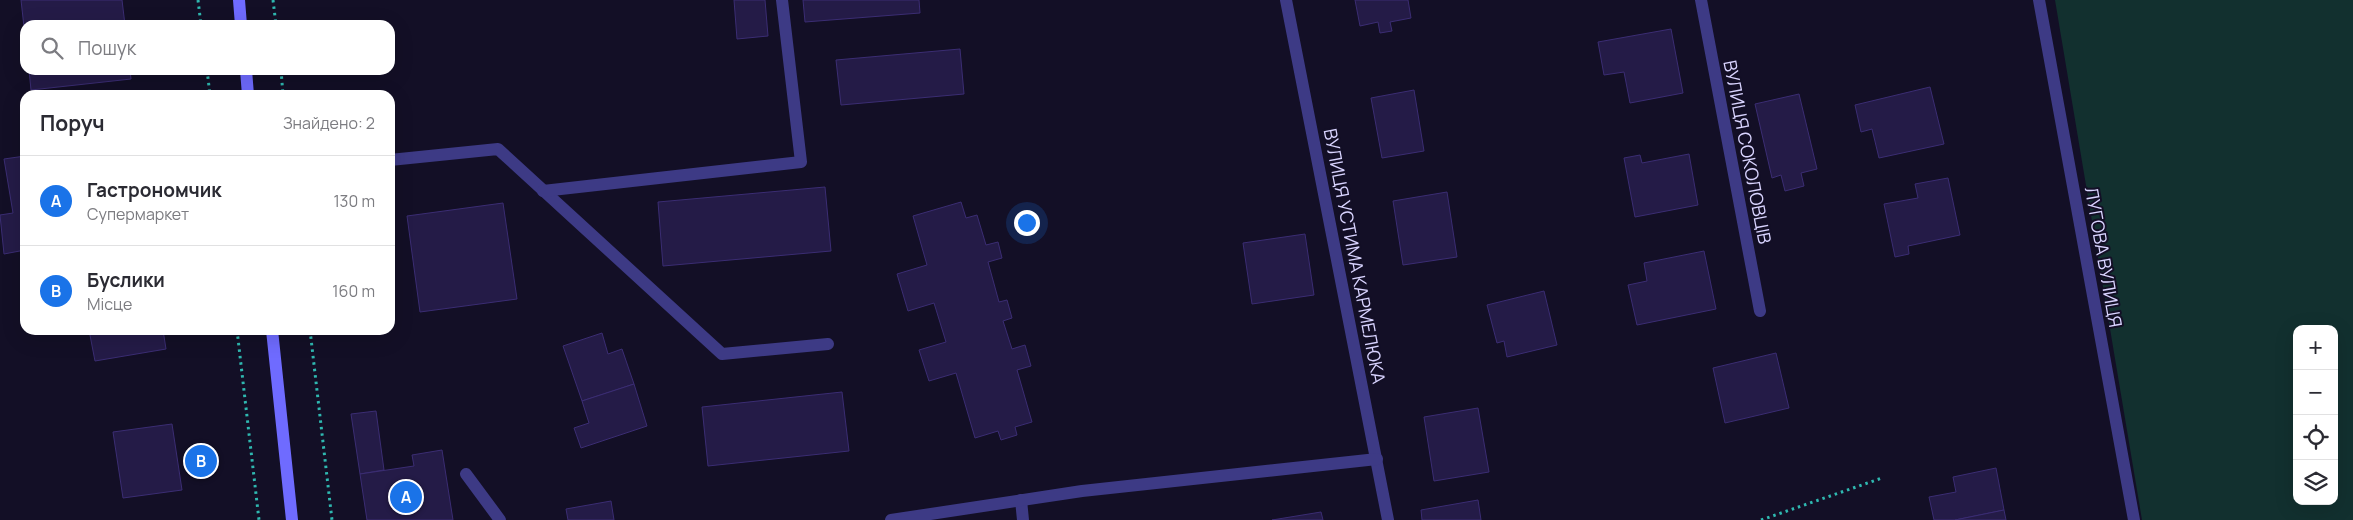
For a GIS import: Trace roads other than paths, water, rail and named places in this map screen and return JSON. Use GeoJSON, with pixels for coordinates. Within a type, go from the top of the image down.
{"type":"FeatureCollection","features":[{"type":"Feature","properties":{"kind":"street"},"geometry":{"type":"LineString","coordinates":[[239,0],[241,20]]}},
{"type":"Feature","properties":{"kind":"street"},"geometry":{"type":"LineString","coordinates":[[543,191],[801,162],[782,0]]}},
{"type":"Feature","properties":{"kind":"street","name":"ВУЛИЦЯ УСТИМА КАРМЕЛЮКА"},"geometry":{"type":"LineString","coordinates":[[1286,0],[1388,520]]}},
{"type":"Feature","properties":{"kind":"street","name":"ВУЛИЦЯ СОКОЛОВЦІВ"},"geometry":{"type":"LineString","coordinates":[[1701,0],[1760,311]]}},
{"type":"Feature","properties":{"kind":"street","name":"ЛУГОВА ВУЛИЦЯ"},"geometry":{"type":"LineString","coordinates":[[2039,0],[2134,520]]}},
{"type":"Feature","properties":{"kind":"street"},"geometry":{"type":"LineString","coordinates":[[246,75],[248,90]]}},
{"type":"Feature","properties":{"kind":"street"},"geometry":{"type":"LineString","coordinates":[[395,159],[498,149],[722,354],[828,344]]}},
{"type":"Feature","properties":{"kind":"street"},"geometry":{"type":"LineString","coordinates":[[273,335],[292,520]]}},
{"type":"Feature","properties":{"kind":"street"},"geometry":{"type":"LineString","coordinates":[[891,520],[1082,491],[1377,458]]}},
{"type":"Feature","properties":{"kind":"street"},"geometry":{"type":"LineString","coordinates":[[466,474],[500,520]]}},
{"type":"Feature","properties":{"kind":"street"},"geometry":{"type":"LineString","coordinates":[[1021,500],[1024,520]]}},
{"type":"Feature","properties":{"kind":"place","name":"Буслики"},"geometry":{"type":"Point","coordinates":[201,461]}},
{"type":"Feature","properties":{"kind":"place","name":"Гастрономчик"},"geometry":{"type":"Point","coordinates":[406,497]}}]}
